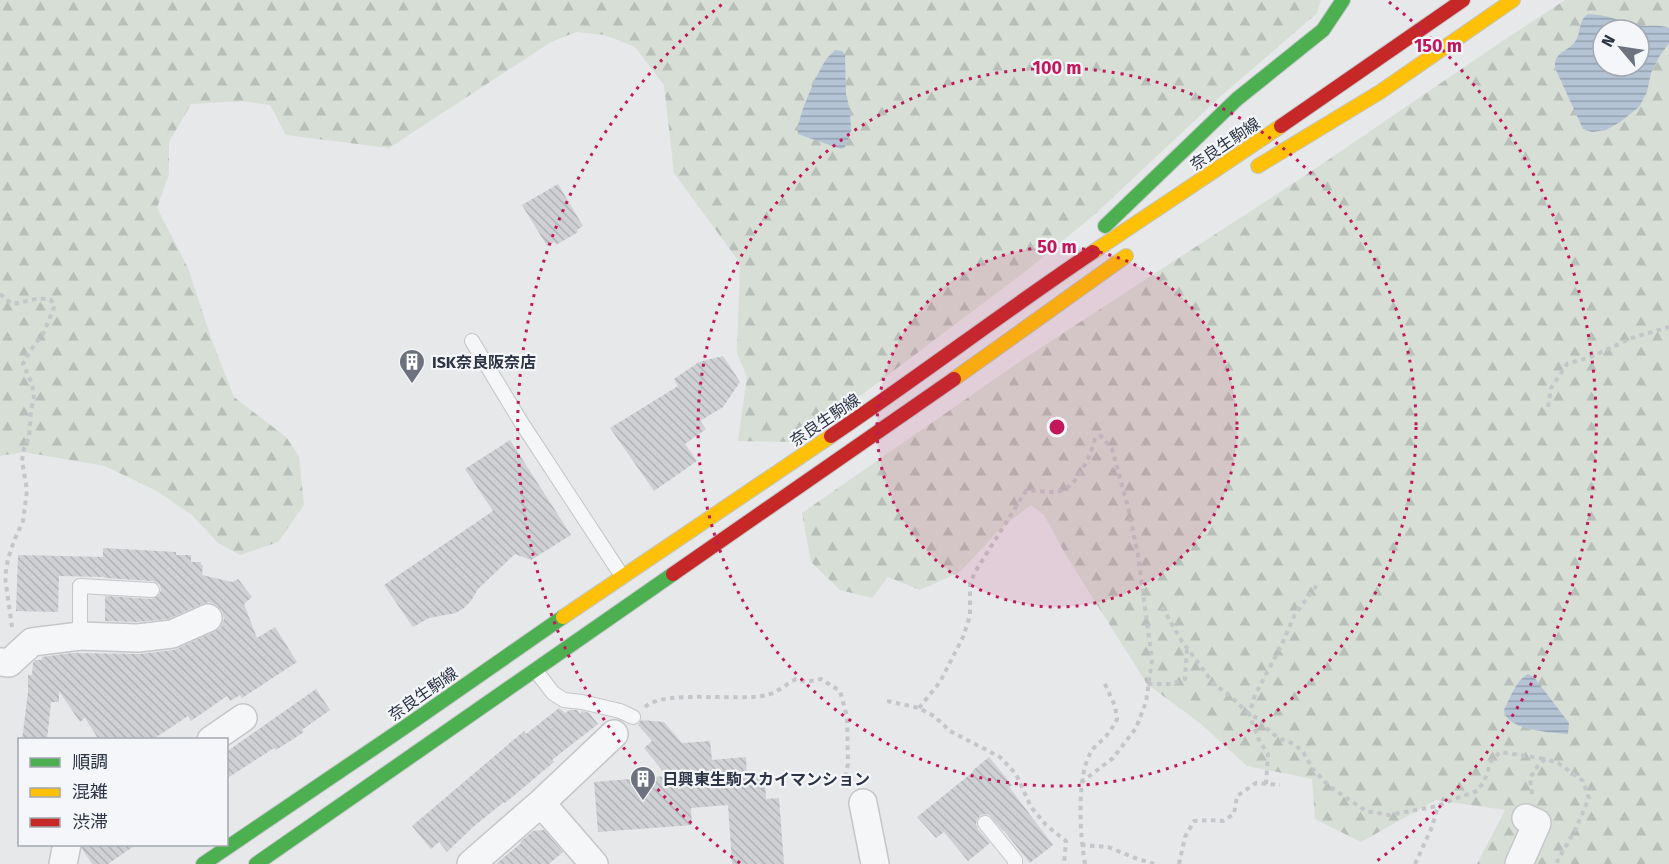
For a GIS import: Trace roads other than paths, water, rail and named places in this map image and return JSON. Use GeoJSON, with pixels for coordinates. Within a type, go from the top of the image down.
{"type":"FeatureCollection","features":[{"type":"Feature","properties":{"kind":"main road"},"geometry":{"type":"LineString","coordinates":[[1041,287],[1237,99],[1323,30],[1343,0]]}},
{"type":"Feature","properties":{"kind":"main road","name":"奈良生駒線"},"geometry":{"type":"LineString","coordinates":[[203,864],[622,576],[895,393],[1041,287],[1463,0]]}},
{"type":"Feature","properties":{"kind":"main road"},"geometry":{"type":"LineString","coordinates":[[1251,171],[1380,92],[1513,0]]}},
{"type":"Feature","properties":{"kind":"main road"},"geometry":{"type":"LineString","coordinates":[[256,864],[975,365],[1136,249]]}},
{"type":"Feature","properties":{"kind":"street"},"geometry":{"type":"LineString","coordinates":[[10,657],[32,642],[80,636],[138,638],[172,634],[208,618]]}},
{"type":"Feature","properties":{"kind":"street"},"geometry":{"type":"LineString","coordinates":[[214,738],[243,718]]}},
{"type":"Feature","properties":{"kind":"street"},"geometry":{"type":"LineString","coordinates":[[471,864],[624,726]]}},
{"type":"Feature","properties":{"kind":"street"},"geometry":{"type":"LineString","coordinates":[[541,803],[594,864]]}},
{"type":"Feature","properties":{"kind":"street"},"geometry":{"type":"LineString","coordinates":[[863,803],[875,864]]}},
{"type":"Feature","properties":{"kind":"street"},"geometry":{"type":"LineString","coordinates":[[1519,864],[1531,821]]}},
{"type":"Feature","properties":{"kind":"street"},"geometry":{"type":"LineString","coordinates":[[63,864],[67,846]]}},
{"type":"Feature","properties":{"kind":"lane"},"geometry":{"type":"LineString","coordinates":[[472,341],[622,576]]}},
{"type":"Feature","properties":{"kind":"lane"},"geometry":{"type":"LineString","coordinates":[[80,636],[80,586],[152,590]]}},
{"type":"Feature","properties":{"kind":"lane"},"geometry":{"type":"LineString","coordinates":[[536,670],[553,693],[564,700],[620,711],[624,726]]}},
{"type":"Feature","properties":{"kind":"lane"},"geometry":{"type":"LineString","coordinates":[[984,823],[1016,860],[1015,864]]}},
{"type":"Feature","properties":{"kind":"water"},"geometry":{"type":"Polygon","coordinates":[[[1588,14],[1613,18],[1591,18],[1591,78],[1650,78],[1647,92],[1639,107],[1606,130],[1592,132],[1583,129],[1555,68],[1556,59],[1574,43],[1581,24],[1588,14]]]}},
{"type":"Feature","properties":{"kind":"water"},"geometry":{"type":"Polygon","coordinates":[[[1651,26],[1669,28],[1669,43],[1651,73],[1651,26]]]}},
{"type":"Feature","properties":{"kind":"water"},"geometry":{"type":"Polygon","coordinates":[[[835,50],[845,54],[846,94],[850,110],[851,131],[845,147],[841,149],[798,134],[800,118],[814,83],[824,63],[835,50]]]}},
{"type":"Feature","properties":{"kind":"water"},"geometry":{"type":"Polygon","coordinates":[[[1528,674],[1534,677],[1569,723],[1568,734],[1530,729],[1506,717],[1504,710],[1511,695],[1520,680],[1528,674]]]}},
{"type":"Feature","properties":{"kind":"place","name":"ISK奈良阪奈店"},"geometry":{"type":"Point","coordinates":[412,385]}},
{"type":"Feature","properties":{"kind":"place","name":"日興東生駒スカイマンション"},"geometry":{"type":"Point","coordinates":[643,802]}}]}
